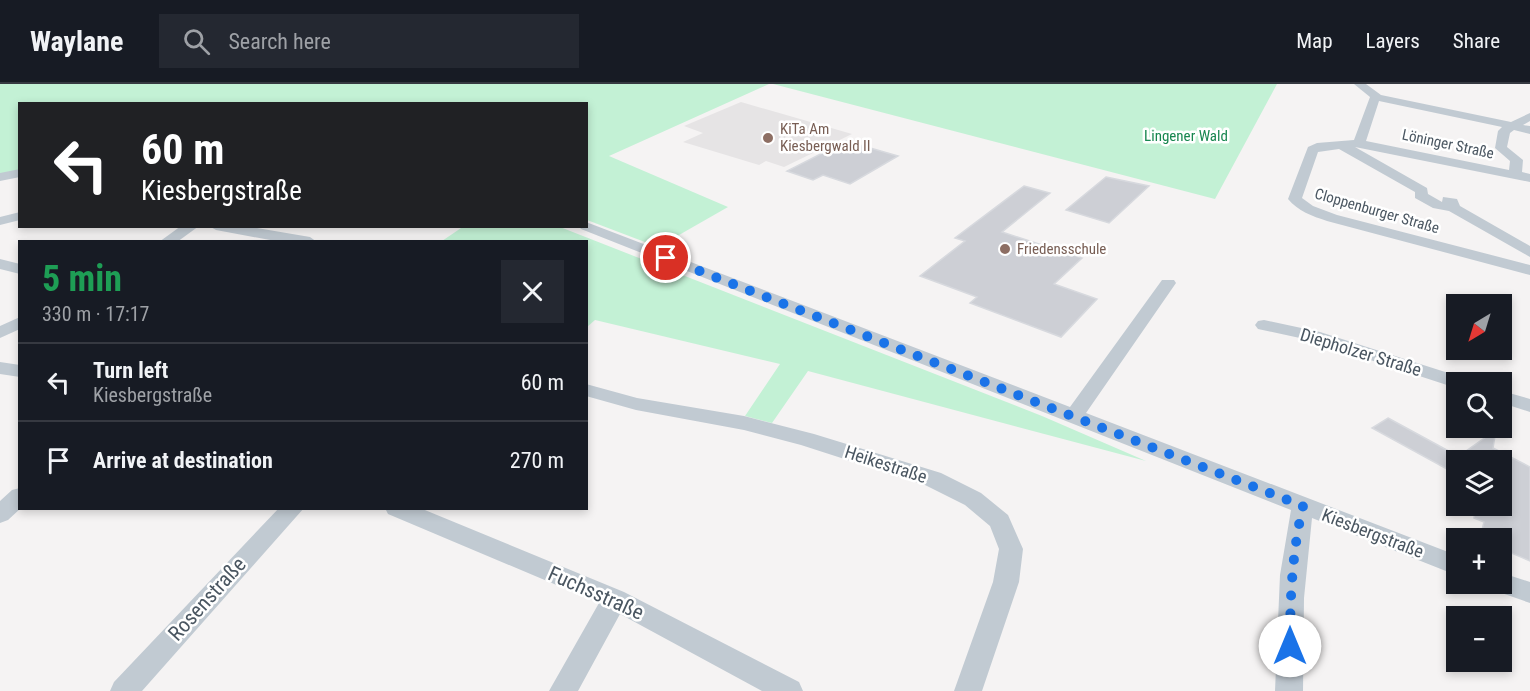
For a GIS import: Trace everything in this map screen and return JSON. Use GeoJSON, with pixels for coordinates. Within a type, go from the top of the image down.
{"type":"FeatureCollection","features":[{"type":"Feature","properties":{"kind":"street"},"geometry":{"type":"LineString","coordinates":[[1359,84],[1377,97],[1530,130]]}},
{"type":"Feature","properties":{"kind":"street"},"geometry":{"type":"LineString","coordinates":[[1359,143],[1374,99],[1377,97]]}},
{"type":"Feature","properties":{"kind":"street"},"geometry":{"type":"LineString","coordinates":[[1515,175],[1517,160],[1501,148],[1504,131],[1530,116]]}},
{"type":"Feature","properties":{"kind":"street","name":"Cloppenburger Straße"},"geometry":{"type":"LineString","coordinates":[[1359,143],[1317,147],[1309,154],[1295,199],[1300,204],[1332,218],[1530,270]]}},
{"type":"Feature","properties":{"kind":"street","name":"Löninger Straße"},"geometry":{"type":"LineString","coordinates":[[1359,143],[1530,178]]}},
{"type":"Feature","properties":{"kind":"street"},"geometry":{"type":"LineString","coordinates":[[1342,145],[1422,190],[1445,198],[1452,202],[1454,208],[1530,252]]}},
{"type":"Feature","properties":{"kind":"street"},"geometry":{"type":"LineString","coordinates":[[0,177],[18,173]]}},
{"type":"Feature","properties":{"kind":"street"},"geometry":{"type":"LineString","coordinates":[[0,221],[18,216]]}},
{"type":"Feature","properties":{"kind":"street","name":"Kiesbergstraße"},"geometry":{"type":"LineString","coordinates":[[588,227],[1446,561]]}},
{"type":"Feature","properties":{"kind":"street"},"geometry":{"type":"LineString","coordinates":[[169,240],[189,228]]}},
{"type":"Feature","properties":{"kind":"street"},"geometry":{"type":"LineString","coordinates":[[228,228],[298,240]]}},
{"type":"Feature","properties":{"kind":"street"},"geometry":{"type":"LineString","coordinates":[[0,264],[18,268]]}},
{"type":"Feature","properties":{"kind":"street"},"geometry":{"type":"LineString","coordinates":[[1072,417],[1168,284]]}},
{"type":"Feature","properties":{"kind":"street"},"geometry":{"type":"LineString","coordinates":[[0,333],[18,323]]}},
{"type":"Feature","properties":{"kind":"street","name":"Diepholzer Straße"},"geometry":{"type":"LineString","coordinates":[[1264,325],[1314,336],[1446,378]]}},
{"type":"Feature","properties":{"kind":"street"},"geometry":{"type":"LineString","coordinates":[[0,368],[18,371]]}},
{"type":"Feature","properties":{"kind":"street","name":"Heikestraße"},"geometry":{"type":"LineString","coordinates":[[588,391],[636,404],[744,423],[807,439],[923,476],[973,499],[1000,521],[1011,549],[1006,582],[968,691]]}},
{"type":"Feature","properties":{"kind":"street"},"geometry":{"type":"LineString","coordinates":[[1512,400],[1530,406]]}},
{"type":"Feature","properties":{"kind":"street"},"geometry":{"type":"LineString","coordinates":[[0,514],[18,498]]}},
{"type":"Feature","properties":{"kind":"street"},"geometry":{"type":"LineString","coordinates":[[1290,691],[1290,600],[1297,532],[1303,506]]}},
{"type":"Feature","properties":{"kind":"street","name":"Rosenstraße"},"geometry":{"type":"LineString","coordinates":[[124,691],[291,510]]}},
{"type":"Feature","properties":{"kind":"street","name":"Fuchsstraße"},"geometry":{"type":"LineString","coordinates":[[401,510],[615,599],[789,691]]}},
{"type":"Feature","properties":{"kind":"street"},"geometry":{"type":"LineString","coordinates":[[1512,586],[1530,593]]}},
{"type":"Feature","properties":{"kind":"street"},"geometry":{"type":"LineString","coordinates":[[563,691],[615,599]]}},
{"type":"Feature","properties":{"kind":"shaded area","name":"KiTa Am Kiesbergwald II"},"geometry":{"type":"Polygon","coordinates":[[[741,102],[852,134],[784,167],[766,161],[759,165],[683,142],[703,133],[684,126],[741,102]]]}},
{"type":"Feature","properties":{"kind":"green space"},"geometry":{"type":"Polygon","coordinates":[[[0,84],[769,84],[609,156],[728,207],[658,247],[588,220],[588,102],[18,102],[18,171],[0,175],[0,84]]]}},
{"type":"Feature","properties":{"kind":"green space","name":"Lingener Wald"},"geometry":{"type":"Polygon","coordinates":[[[773,84],[1277,84],[1215,199],[773,84]]]}},
{"type":"Feature","properties":{"kind":"green space"},"geometry":{"type":"Polygon","coordinates":[[[461,228],[563,228],[1042,416],[1146,461],[808,371],[772,423],[745,416],[780,364],[595,320],[588,326],[588,240],[443,240],[461,228]]]}},
{"type":"Feature","properties":{"kind":"building"},"geometry":{"type":"Polygon","coordinates":[[[846,141],[898,156],[850,184],[823,175],[813,180],[787,171],[846,141]]]}},
{"type":"Feature","properties":{"kind":"building"},"geometry":{"type":"Polygon","coordinates":[[[1106,177],[1149,186],[1109,223],[1066,210],[1106,177]]]}},
{"type":"Feature","properties":{"kind":"building","name":"Friedensschule"},"geometry":{"type":"Polygon","coordinates":[[[1024,186],[1050,193],[1002,232],[1082,258],[1054,284],[1097,299],[1061,337],[970,303],[977,297],[920,276],[965,241],[955,238],[1024,186]]]}},
{"type":"Feature","properties":{"kind":"building"},"geometry":{"type":"Polygon","coordinates":[[[1388,418],[1447,450],[1446,469],[1372,428],[1388,418]]]}},
{"type":"Feature","properties":{"kind":"building"},"geometry":{"type":"Polygon","coordinates":[[[1485,438],[1495,438],[1493,448],[1497,450],[1467,450],[1485,438]]]}},
{"type":"Feature","properties":{"kind":"building"},"geometry":{"type":"Polygon","coordinates":[[[1512,458],[1530,467],[1530,561],[1512,553],[1512,528],[1482,528],[1484,522],[1474,518],[1474,516],[1512,516],[1512,458]]]}},
{"type":"Feature","properties":{"kind":"place","name":"KiTa Am Kiesbergwald II"},"geometry":{"type":"Point","coordinates":[768,138]}},
{"type":"Feature","properties":{"kind":"place","name":"Friedensschule"},"geometry":{"type":"Point","coordinates":[1005,249]}},
{"type":"Feature","properties":{"kind":"route"},"geometry":{"type":"LineString","coordinates":[[666,258],[1303,506],[1297,532],[1290,600],[1290,646]]}}]}
